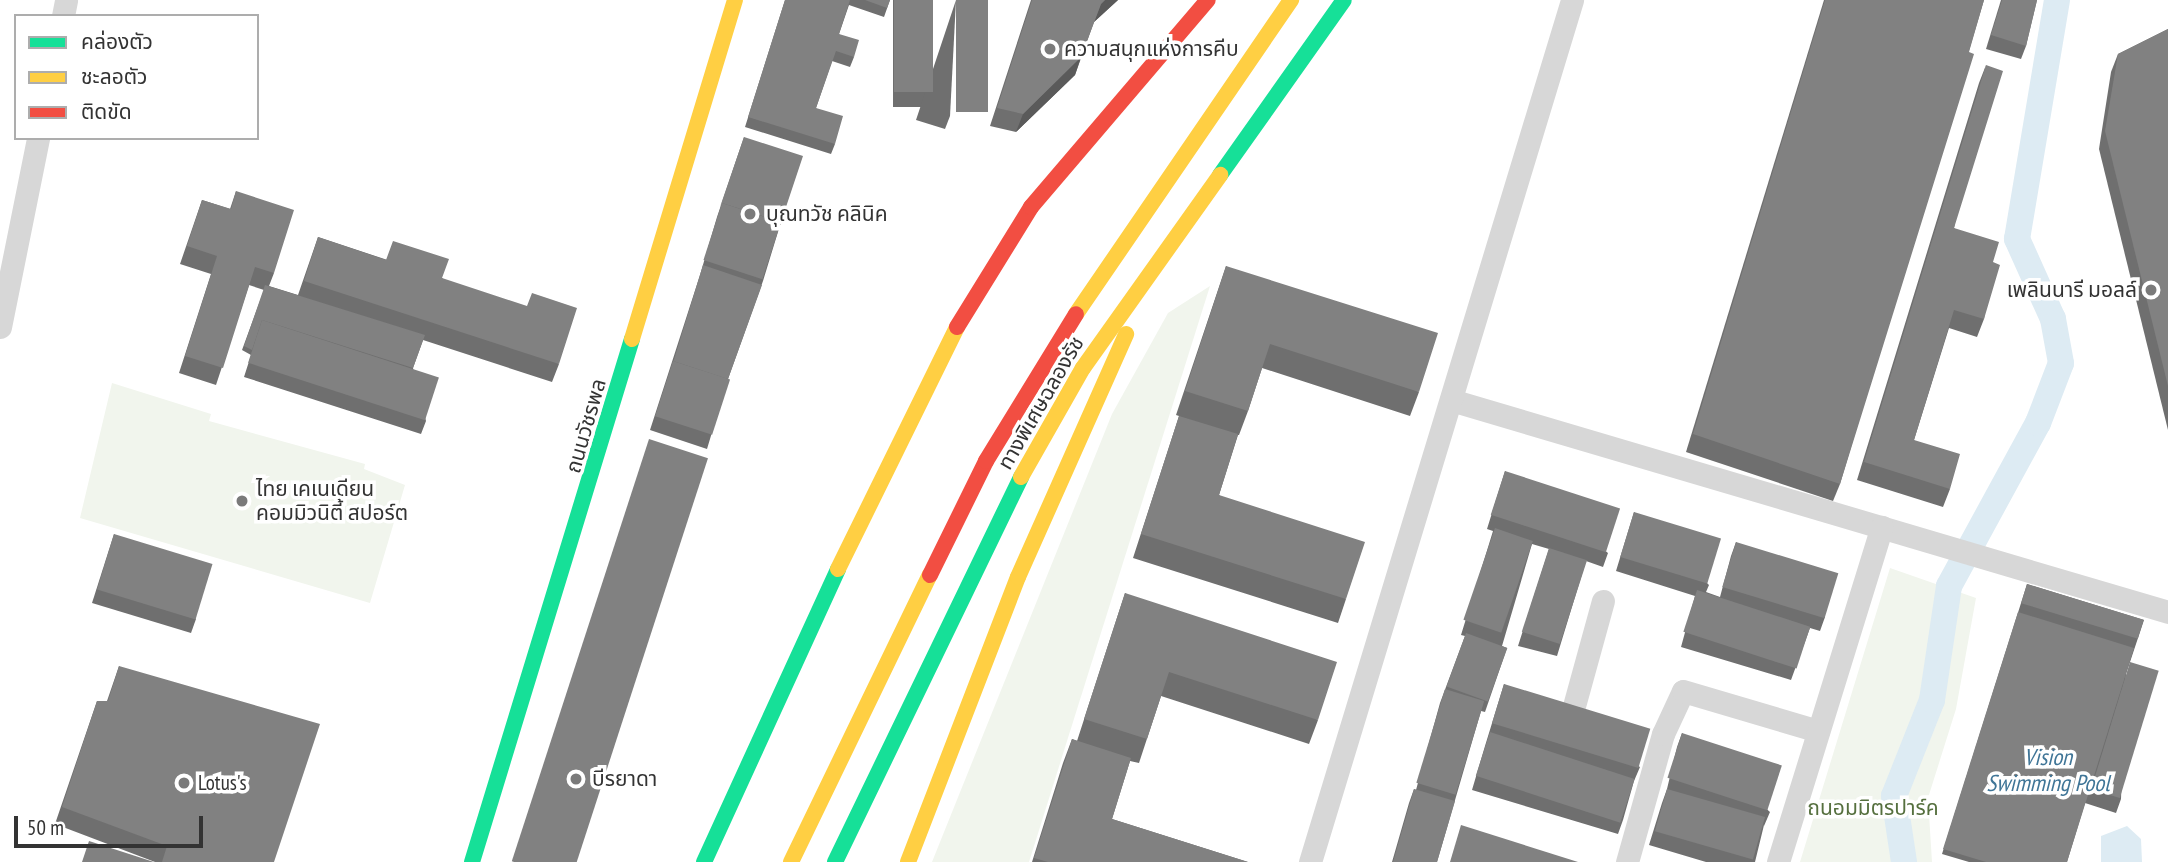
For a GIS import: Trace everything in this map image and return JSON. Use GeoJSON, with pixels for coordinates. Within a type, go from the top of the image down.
{"type":"FeatureCollection","features":[{"type":"Feature","properties":{"kind":"main road","name":"ถนนวัชรพล"},"geometry":{"type":"LineString","coordinates":[[472,862],[735,0]]}},
{"type":"Feature","properties":{"kind":"main road"},"geometry":{"type":"LineString","coordinates":[[704,862],[879,479],[971,300],[1031,207],[1208,0]]}},
{"type":"Feature","properties":{"kind":"main road","name":"ทางพิเศษฉลองรัช"},"geometry":{"type":"LineString","coordinates":[[791,862],[986,461],[1124,235],[1291,0]]}},
{"type":"Feature","properties":{"kind":"main road","name":"ทางพิเศษฉลองรัช"},"geometry":{"type":"LineString","coordinates":[[835,862],[1023,474],[1147,272],[1344,0]]}},
{"type":"Feature","properties":{"kind":"main road"},"geometry":{"type":"LineString","coordinates":[[908,862],[1018,577],[1119,353],[1147,272]]}},
{"type":"Feature","properties":{"kind":"street"},"geometry":{"type":"LineString","coordinates":[[1310,862],[1572,0]]}},
{"type":"Feature","properties":{"kind":"street"},"geometry":{"type":"LineString","coordinates":[[0,327],[38,140]]}},
{"type":"Feature","properties":{"kind":"street"},"geometry":{"type":"LineString","coordinates":[[1451,400],[2168,612]]}},
{"type":"Feature","properties":{"kind":"street"},"geometry":{"type":"LineString","coordinates":[[1778,862],[1882,527]]}},
{"type":"Feature","properties":{"kind":"street"},"geometry":{"type":"LineString","coordinates":[[1574,706],[1603,601]]}},
{"type":"Feature","properties":{"kind":"street"},"geometry":{"type":"LineString","coordinates":[[1627,862],[1663,733],[1686,690],[1818,731]]}},
{"type":"Feature","properties":{"kind":"street"},"geometry":{"type":"LineString","coordinates":[[1548,698],[1599,714]]}},
{"type":"Feature","properties":{"kind":"street"},"geometry":{"type":"LineString","coordinates":[[1638,726],[1689,741]]}},
{"type":"Feature","properties":{"kind":"street"},"geometry":{"type":"LineString","coordinates":[[1780,769],[1804,777]]}},
{"type":"Feature","properties":{"kind":"green space"},"geometry":{"type":"Polygon","coordinates":[[[1210,286],[1029,862],[932,862],[1112,414],[1168,313],[1210,286]]]}},
{"type":"Feature","properties":{"kind":"green space","name":"ไทย เคเนเดียน คอมมิวนิตี้ สปอร์ต"},"geometry":{"type":"Polygon","coordinates":[[[112,383],[211,414],[209,421],[365,464],[364,469],[405,485],[370,603],[80,518],[112,383]]]}},
{"type":"Feature","properties":{"kind":"green space","name":"ถนอมมิตรปาร์ค"},"geometry":{"type":"Polygon","coordinates":[[[1890,568],[1976,598],[1956,709],[1928,798],[1932,862],[1800,862],[1890,568]]]}},
{"type":"Feature","properties":{"kind":"shaded area"},"geometry":{"type":"Polygon","coordinates":[[[2127,826],[2141,839],[2142,862],[2101,862],[2101,836],[2127,826]]]}},
{"type":"Feature","properties":{"kind":"building"},"geometry":{"type":"Polygon","coordinates":[[[785,0],[850,0],[839,34],[859,40],[854,57],[836,51],[816,108],[843,116],[835,144],[748,117],[785,0]]]}},
{"type":"Feature","properties":{"kind":"building"},"geometry":{"type":"Polygon","coordinates":[[[865,0],[890,0],[887,8],[865,0]]]}},
{"type":"Feature","properties":{"kind":"building"},"geometry":{"type":"Polygon","coordinates":[[[894,0],[933,0],[933,92],[894,92],[894,0]]]}},
{"type":"Feature","properties":{"kind":"building"},"geometry":{"type":"Polygon","coordinates":[[[956,0],[988,0],[988,112],[956,112],[956,0]]]}},
{"type":"Feature","properties":{"kind":"building","name":"ความสนุกแห่งการคีบ"},"geometry":{"type":"Polygon","coordinates":[[[1032,0],[1105,0],[1101,4],[1081,57],[1023,114],[997,108],[1032,0]]]}},
{"type":"Feature","properties":{"kind":"building"},"geometry":{"type":"Polygon","coordinates":[[[1825,0],[1984,0],[1969,52],[1974,54],[1840,484],[1693,434],[1825,0]]]}},
{"type":"Feature","properties":{"kind":"building"},"geometry":{"type":"Polygon","coordinates":[[[2002,0],[2037,0],[2026,46],[1991,35],[2002,0]]]}},
{"type":"Feature","properties":{"kind":"building","name":"เพลินนารี มอลล์"},"geometry":{"type":"Polygon","coordinates":[[[2168,29],[2168,386],[2105,131],[2118,54],[2168,29]]]}},
{"type":"Feature","properties":{"kind":"building"},"geometry":{"type":"Polygon","coordinates":[[[1986,65],[2003,71],[1954,228],[1999,242],[1993,262],[2000,265],[1984,319],[1954,310],[1914,440],[1960,454],[1950,489],[1864,462],[1986,65]]]}},
{"type":"Feature","properties":{"kind":"building"},"geometry":{"type":"Polygon","coordinates":[[[744,137],[803,156],[781,222],[722,203],[720,207],[744,137]]]}},
{"type":"Feature","properties":{"kind":"building"},"geometry":{"type":"Polygon","coordinates":[[[236,191],[294,210],[274,273],[255,267],[223,368],[185,356],[217,256],[187,246],[202,200],[231,209],[236,191]]]}},
{"type":"Feature","properties":{"kind":"building"},"geometry":{"type":"Polygon","coordinates":[[[722,203],[781,222],[762,279],[703,260],[722,203]]]}},
{"type":"Feature","properties":{"kind":"building"},"geometry":{"type":"Polygon","coordinates":[[[318,237],[386,260],[393,241],[449,259],[442,278],[527,306],[532,293],[577,308],[559,364],[304,281],[318,237]]]}},
{"type":"Feature","properties":{"kind":"building"},"geometry":{"type":"Polygon","coordinates":[[[1226,266],[1438,333],[1419,392],[1270,344],[1248,411],[1185,391],[1226,266]]]}},
{"type":"Feature","properties":{"kind":"building"},"geometry":{"type":"Polygon","coordinates":[[[265,285],[425,335],[413,368],[262,320],[252,350],[244,346],[265,285]]]}},
{"type":"Feature","properties":{"kind":"building"},"geometry":{"type":"Polygon","coordinates":[[[262,320],[439,377],[425,420],[248,363],[262,320]]]}},
{"type":"Feature","properties":{"kind":"building"},"geometry":{"type":"Polygon","coordinates":[[[673,361],[730,380],[712,435],[655,416],[673,361]]]}},
{"type":"Feature","properties":{"kind":"building"},"geometry":{"type":"Polygon","coordinates":[[[673,361],[730,380],[712,435],[655,416],[673,361]]]}},
{"type":"Feature","properties":{"kind":"building"},"geometry":{"type":"Polygon","coordinates":[[[1179,416],[1238,434],[1219,495],[1365,542],[1346,599],[1141,534],[1179,416]]]}},
{"type":"Feature","properties":{"kind":"building"},"geometry":{"type":"Polygon","coordinates":[[[649,439],[708,458],[577,862],[512,861],[649,439]]]}},
{"type":"Feature","properties":{"kind":"building"},"geometry":{"type":"Polygon","coordinates":[[[1505,471],[1620,508],[1606,552],[1491,515],[1505,471]]]}},
{"type":"Feature","properties":{"kind":"building"},"geometry":{"type":"Polygon","coordinates":[[[1634,512],[1721,539],[1707,584],[1620,557],[1634,512]]]}},
{"type":"Feature","properties":{"kind":"building"},"geometry":{"type":"Polygon","coordinates":[[[1495,528],[1533,541],[1501,633],[1463,620],[1495,528]]]}},
{"type":"Feature","properties":{"kind":"building"},"geometry":{"type":"Polygon","coordinates":[[[114,534],[212,564],[196,620],[97,589],[114,534]]]}},
{"type":"Feature","properties":{"kind":"building"},"geometry":{"type":"Polygon","coordinates":[[[1736,542],[1838,573],[1825,618],[1722,587],[1736,542]]]}},
{"type":"Feature","properties":{"kind":"building"},"geometry":{"type":"Polygon","coordinates":[[[1549,548],[1587,560],[1560,644],[1522,632],[1549,548]]]}},
{"type":"Feature","properties":{"kind":"building"},"geometry":{"type":"Polygon","coordinates":[[[2027,584],[2144,620],[2138,639],[2021,603],[2027,584]]]}},
{"type":"Feature","properties":{"kind":"building"},"geometry":{"type":"Polygon","coordinates":[[[1697,590],[1810,627],[1797,669],[1683,632],[1697,590]]]}},
{"type":"Feature","properties":{"kind":"building"},"geometry":{"type":"Polygon","coordinates":[[[1125,593],[1337,662],[1318,720],[1169,672],[1147,739],[1084,719],[1125,593]]]}},
{"type":"Feature","properties":{"kind":"building"},"geometry":{"type":"Polygon","coordinates":[[[2018,612],[2134,648],[2067,862],[1986,862],[1943,849],[2018,612]]]}},
{"type":"Feature","properties":{"kind":"building"},"geometry":{"type":"Polygon","coordinates":[[[1466,633],[1507,648],[1488,702],[1447,687],[1466,633]]]}},
{"type":"Feature","properties":{"kind":"building"},"geometry":{"type":"Polygon","coordinates":[[[2130,662],[2159,671],[2120,798],[2091,789],[2130,662]]]}},
{"type":"Feature","properties":{"kind":"building","name":"Lotus's"},"geometry":{"type":"Polygon","coordinates":[[[119,666],[320,724],[274,862],[162,862],[167,846],[62,807],[97,701],[108,701],[119,666]]]}},
{"type":"Feature","properties":{"kind":"building"},"geometry":{"type":"Polygon","coordinates":[[[1504,684],[1650,729],[1638,768],[1492,723],[1504,684]]]}},
{"type":"Feature","properties":{"kind":"building"},"geometry":{"type":"Polygon","coordinates":[[[1445,689],[1484,701],[1456,795],[1416,783],[1445,689]]]}},
{"type":"Feature","properties":{"kind":"building"},"geometry":{"type":"Polygon","coordinates":[[[1490,732],[1635,779],[1620,823],[1476,776],[1490,732]]]}},
{"type":"Feature","properties":{"kind":"building"},"geometry":{"type":"Polygon","coordinates":[[[1682,733],[1782,765],[1767,810],[1667,778],[1682,733]]]}},
{"type":"Feature","properties":{"kind":"building"},"geometry":{"type":"Polygon","coordinates":[[[1072,739],[1131,758],[1112,819],[1248,862],[1048,862],[1034,858],[1072,739]]]}},
{"type":"Feature","properties":{"kind":"building"},"geometry":{"type":"Polygon","coordinates":[[[1414,789],[1455,801],[1437,862],[1393,862],[1414,789]]]}},
{"type":"Feature","properties":{"kind":"building"},"geometry":{"type":"Polygon","coordinates":[[[1667,789],[1765,817],[1753,859],[1655,831],[1667,789]]]}},
{"type":"Feature","properties":{"kind":"building"},"geometry":{"type":"Polygon","coordinates":[[[1461,825],[1578,862],[1450,862],[1461,825]]]}},
{"type":"Feature","properties":{"kind":"building"},"geometry":{"type":"Polygon","coordinates":[[[89,841],[154,862],[82,862],[89,841]]]}},
{"type":"Feature","properties":{"kind":"waterway"},"geometry":{"type":"LineString","coordinates":[[1904,862],[1894,796],[1932,700],[1949,586],[2038,423],[2061,363],[2053,319],[2017,239],[2057,0]]}},
{"type":"Feature","properties":{"kind":"traffic: fast"},"geometry":{"type":"LineString","coordinates":[[1220,175],[1344,0]]}},
{"type":"Feature","properties":{"kind":"traffic: fast"},"geometry":{"type":"LineString","coordinates":[[472,862],[632,339]]}},
{"type":"Feature","properties":{"kind":"traffic: fast"},"geometry":{"type":"LineString","coordinates":[[835,862],[1021,477]]}},
{"type":"Feature","properties":{"kind":"traffic: fast"},"geometry":{"type":"LineString","coordinates":[[704,862],[838,569]]}},
{"type":"Feature","properties":{"kind":"traffic: slow"},"geometry":{"type":"LineString","coordinates":[[632,339],[735,0]]}},
{"type":"Feature","properties":{"kind":"traffic: slow"},"geometry":{"type":"LineString","coordinates":[[1076,314],[1291,0]]}},
{"type":"Feature","properties":{"kind":"traffic: slow"},"geometry":{"type":"LineString","coordinates":[[1021,477],[1083,368],[1220,175]]}},
{"type":"Feature","properties":{"kind":"traffic: slow"},"geometry":{"type":"LineString","coordinates":[[838,569],[957,327]]}},
{"type":"Feature","properties":{"kind":"traffic: slow"},"geometry":{"type":"LineString","coordinates":[[908,862],[1018,577],[1126,334]]}},
{"type":"Feature","properties":{"kind":"traffic: slow"},"geometry":{"type":"LineString","coordinates":[[791,862],[930,575]]}},
{"type":"Feature","properties":{"kind":"traffic: jam"},"geometry":{"type":"LineString","coordinates":[[957,327],[1031,207],[1208,0]]}},
{"type":"Feature","properties":{"kind":"traffic: jam"},"geometry":{"type":"LineString","coordinates":[[930,575],[986,461],[1076,314]]}},
{"type":"Feature","properties":{"kind":"place","name":"ความสนุกแห่งการคีบ"},"geometry":{"type":"Point","coordinates":[1050,49]}},
{"type":"Feature","properties":{"kind":"place","name":"บุณทวัช คลินิค"},"geometry":{"type":"Point","coordinates":[750,214]}},
{"type":"Feature","properties":{"kind":"place","name":"เพลินนารี มอลล์"},"geometry":{"type":"Point","coordinates":[2151,290]}},
{"type":"Feature","properties":{"kind":"place","name":"ไทย เคเนเดียน คอมมิวนิตี้ สปอร์ต"},"geometry":{"type":"Point","coordinates":[242,501]}},
{"type":"Feature","properties":{"kind":"place","name":"บีรยาดา"},"geometry":{"type":"Point","coordinates":[576,779]}},
{"type":"Feature","properties":{"kind":"place","name":"Lotus's"},"geometry":{"type":"Point","coordinates":[184,783]}},
{"type":"Feature","properties":{"kind":"water label","name":"Vision Swimming Pool"},"geometry":{"type":"Point","coordinates":[2048,770]}}]}
